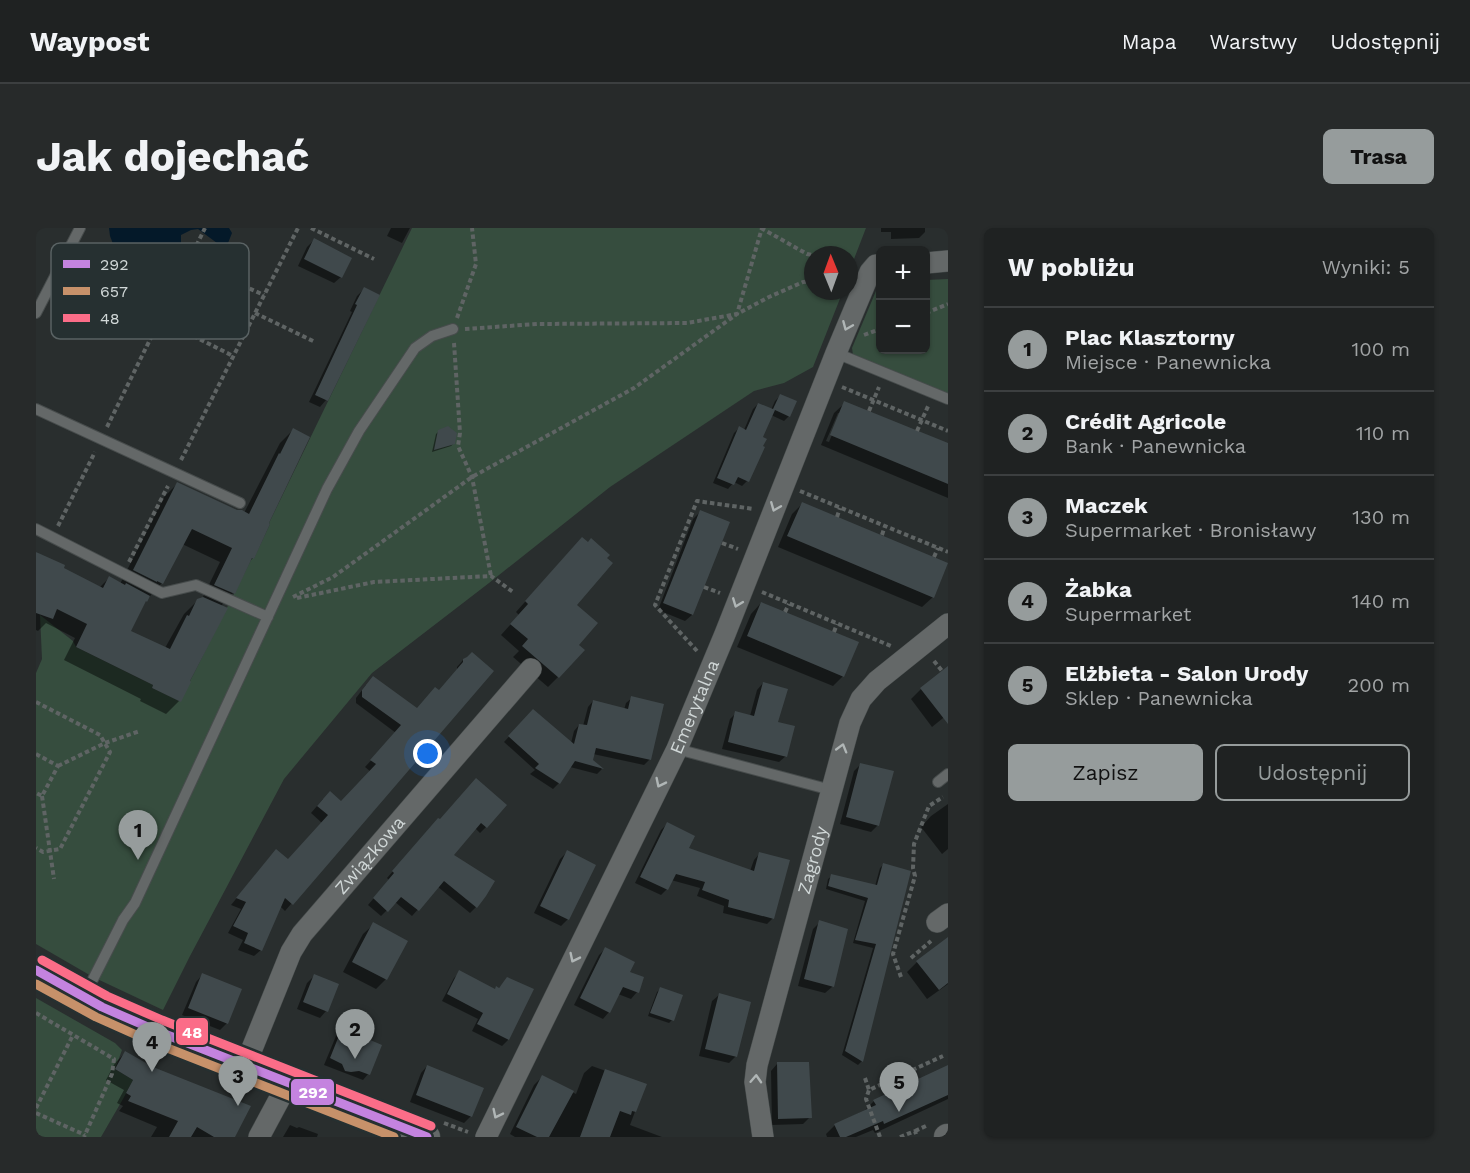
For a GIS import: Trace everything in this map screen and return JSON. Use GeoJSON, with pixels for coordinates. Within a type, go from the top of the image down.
{"type":"FeatureCollection","features":[{"type":"Feature","properties":{"kind":"street"},"geometry":{"type":"LineString","coordinates":[[930,262],[948,261]]}},
{"type":"Feature","properties":{"kind":"street","name":"Emerytalna"},"geometry":{"type":"LineString","coordinates":[[486,1137],[677,749],[725,634],[836,352],[876,267]]}},
{"type":"Feature","properties":{"kind":"street","name":"Zagrody"},"geometry":{"type":"LineString","coordinates":[[763,1137],[755,1082],[758,1065],[850,723],[861,699],[884,676],[948,624]]}},
{"type":"Feature","properties":{"kind":"street","name":"Związkowa"},"geometry":{"type":"LineString","coordinates":[[245,1066],[291,952],[302,934],[531,669]]}},
{"type":"Feature","properties":{"kind":"street"},"geometry":{"type":"LineString","coordinates":[[36,970],[83,997],[157,1031],[427,1137]]}},
{"type":"Feature","properties":{"kind":"street"},"geometry":{"type":"LineString","coordinates":[[259,1137],[288,1083]]}},
{"type":"Feature","properties":{"kind":"lane"},"geometry":{"type":"LineString","coordinates":[[72,243],[80,228]]}},
{"type":"Feature","properties":{"kind":"lane"},"geometry":{"type":"LineString","coordinates":[[36,313],[51,284]]}},
{"type":"Feature","properties":{"kind":"lane"},"geometry":{"type":"LineString","coordinates":[[83,997],[123,920],[135,903],[327,489],[359,431],[415,348],[432,336],[453,329]]}},
{"type":"Feature","properties":{"kind":"lane"},"geometry":{"type":"LineString","coordinates":[[836,352],[948,399]]}},
{"type":"Feature","properties":{"kind":"lane"},"geometry":{"type":"LineString","coordinates":[[36,409],[240,503]]}},
{"type":"Feature","properties":{"kind":"lane"},"geometry":{"type":"LineString","coordinates":[[36,529],[162,593],[196,585],[268,616]]}},
{"type":"Feature","properties":{"kind":"lane"},"geometry":{"type":"LineString","coordinates":[[677,749],[831,790]]}},
{"type":"Feature","properties":{"kind":"lane"},"geometry":{"type":"LineString","coordinates":[[938,782],[948,774]]}},
{"type":"Feature","properties":{"kind":"path"},"geometry":{"type":"LineString","coordinates":[[198,243],[205,228]]}},
{"type":"Feature","properties":{"kind":"path"},"geometry":{"type":"LineString","coordinates":[[249,325],[298,228]]}},
{"type":"Feature","properties":{"kind":"path"},"geometry":{"type":"LineString","coordinates":[[311,228],[374,259]]}},
{"type":"Feature","properties":{"kind":"path"},"geometry":{"type":"LineString","coordinates":[[472,228],[476,264],[453,329],[460,433],[458,446],[472,477],[491,576]]}},
{"type":"Feature","properties":{"kind":"path"},"geometry":{"type":"LineString","coordinates":[[737,314],[762,228],[804,252]]}},
{"type":"Feature","properties":{"kind":"path"},"geometry":{"type":"LineString","coordinates":[[513,592],[491,576],[374,582],[290,599],[333,577],[472,477],[634,388],[737,314],[804,282]]}},
{"type":"Feature","properties":{"kind":"path"},"geometry":{"type":"LineString","coordinates":[[249,288],[264,295]]}},
{"type":"Feature","properties":{"kind":"path"},"geometry":{"type":"LineString","coordinates":[[930,311],[948,304]]}},
{"type":"Feature","properties":{"kind":"path"},"geometry":{"type":"LineString","coordinates":[[255,313],[315,342]]}},
{"type":"Feature","properties":{"kind":"path"},"geometry":{"type":"LineString","coordinates":[[453,329],[537,324],[687,323],[737,314]]}},
{"type":"Feature","properties":{"kind":"path"},"geometry":{"type":"LineString","coordinates":[[53,538],[150,339]]}},
{"type":"Feature","properties":{"kind":"path"},"geometry":{"type":"LineString","coordinates":[[199,339],[233,356]]}},
{"type":"Feature","properties":{"kind":"path"},"geometry":{"type":"LineString","coordinates":[[124,574],[242,339]]}},
{"type":"Feature","properties":{"kind":"path"},"geometry":{"type":"LineString","coordinates":[[869,411],[885,373]]}},
{"type":"Feature","properties":{"kind":"path"},"geometry":{"type":"LineString","coordinates":[[835,384],[948,431]]}},
{"type":"Feature","properties":{"kind":"path"},"geometry":{"type":"LineString","coordinates":[[917,431],[934,393]]}},
{"type":"Feature","properties":{"kind":"path"},"geometry":{"type":"LineString","coordinates":[[794,489],[948,552]]}},
{"type":"Feature","properties":{"kind":"path"},"geometry":{"type":"LineString","coordinates":[[703,658],[655,605],[697,501],[773,511]]}},
{"type":"Feature","properties":{"kind":"path"},"geometry":{"type":"LineString","coordinates":[[837,517],[840,508]]}},
{"type":"Feature","properties":{"kind":"path"},"geometry":{"type":"LineString","coordinates":[[882,535],[885,526]]}},
{"type":"Feature","properties":{"kind":"path"},"geometry":{"type":"LineString","coordinates":[[934,557],[938,548]]}},
{"type":"Feature","properties":{"kind":"path"},"geometry":{"type":"LineString","coordinates":[[753,588],[900,650]]}},
{"type":"Feature","properties":{"kind":"path"},"geometry":{"type":"LineString","coordinates":[[785,612],[789,604]]}},
{"type":"Feature","properties":{"kind":"path"},"geometry":{"type":"LineString","coordinates":[[834,632],[837,624]]}},
{"type":"Feature","properties":{"kind":"path"},"geometry":{"type":"LineString","coordinates":[[36,702],[100,735],[110,752],[60,849],[42,852],[36,848]]}},
{"type":"Feature","properties":{"kind":"path"},"geometry":{"type":"LineString","coordinates":[[54,879],[42,796],[58,766],[105,743],[140,731]]}},
{"type":"Feature","properties":{"kind":"path"},"geometry":{"type":"LineString","coordinates":[[36,754],[58,766]]}},
{"type":"Feature","properties":{"kind":"path"},"geometry":{"type":"LineString","coordinates":[[36,793],[42,796]]}},
{"type":"Feature","properties":{"kind":"path"},"geometry":{"type":"LineString","coordinates":[[901,977],[893,954],[915,876],[914,844],[929,806],[948,793]]}},
{"type":"Feature","properties":{"kind":"path"},"geometry":{"type":"LineString","coordinates":[[36,1013],[114,1059],[112,1074],[84,1136],[36,1110],[73,1035]]}},
{"type":"Feature","properties":{"kind":"path"},"geometry":{"type":"LineString","coordinates":[[869,1090],[943,1056]]}},
{"type":"Feature","properties":{"kind":"path"},"geometry":{"type":"LineString","coordinates":[[865,1078],[869,1090],[866,1099],[880,1137]]}},
{"type":"Feature","properties":{"kind":"path"},"geometry":{"type":"LineString","coordinates":[[900,1137],[915,1131],[917,1137]]}},
{"type":"Feature","properties":{"kind":"green space"},"geometry":{"type":"Polygon","coordinates":[[[412,228],[866,228],[858,249],[858,246],[804,246],[804,300],[839,300],[813,367],[784,383],[754,391],[610,487],[372,673],[284,779],[163,1010],[93,977],[36,944],[36,673],[42,659],[40,615],[73,641],[76,647],[180,701],[254,558],[412,228]]]}},
{"type":"Feature","properties":{"kind":"green space"},"geometry":{"type":"Polygon","coordinates":[[[948,279],[948,394],[853,355],[852,348],[876,291],[876,354],[930,354],[930,280],[948,279]]]}},
{"type":"Feature","properties":{"kind":"green space"},"geometry":{"type":"Polygon","coordinates":[[[36,998],[115,1043],[122,1050],[115,1069],[133,1080],[101,1137],[36,1137],[36,998]]]}},
{"type":"Feature","properties":{"kind":"water"},"geometry":{"type":"Polygon","coordinates":[[[109,228],[229,228],[232,233],[228,243],[217,243],[198,229],[181,235],[181,243],[113,243],[109,228]]]}},
{"type":"Feature","properties":{"kind":"building"},"geometry":{"type":"Polygon","coordinates":[[[314,238],[352,258],[342,278],[304,259],[314,238]]]}},
{"type":"Feature","properties":{"kind":"building"},"geometry":{"type":"Polygon","coordinates":[[[364,287],[380,295],[328,401],[315,395],[364,287]]]}},
{"type":"Feature","properties":{"kind":"building"},"geometry":{"type":"Polygon","coordinates":[[[780,394],[797,401],[790,417],[775,410],[763,437],[767,439],[763,446],[765,447],[749,482],[738,477],[734,485],[717,478],[739,426],[746,430],[758,403],[773,409],[780,394]]]}},
{"type":"Feature","properties":{"kind":"building"},"geometry":{"type":"Polygon","coordinates":[[[844,401],[948,443],[948,484],[830,435],[844,401]]]}},
{"type":"Feature","properties":{"kind":"building"},"geometry":{"type":"Polygon","coordinates":[[[448,426],[457,433],[455,444],[434,450],[438,430],[448,426]]]}},
{"type":"Feature","properties":{"kind":"building"},"geometry":{"type":"Polygon","coordinates":[[[293,428],[310,437],[254,559],[252,558],[235,594],[214,585],[232,548],[192,529],[163,584],[133,570],[177,482],[249,514],[293,428]]]}},
{"type":"Feature","properties":{"kind":"building"},"geometry":{"type":"Polygon","coordinates":[[[802,502],[948,563],[934,598],[787,536],[802,502]]]}},
{"type":"Feature","properties":{"kind":"building"},"geometry":{"type":"Polygon","coordinates":[[[700,510],[730,522],[693,615],[663,603],[700,510]]]}},
{"type":"Feature","properties":{"kind":"building"},"geometry":{"type":"Polygon","coordinates":[[[582,537],[588,542],[591,538],[610,555],[607,558],[613,563],[577,605],[598,623],[579,645],[585,650],[559,678],[522,646],[528,639],[510,624],[528,604],[525,601],[582,537]]]}},
{"type":"Feature","properties":{"kind":"building"},"geometry":{"type":"Polygon","coordinates":[[[36,552],[65,565],[64,568],[103,588],[109,576],[150,596],[131,631],[170,649],[197,599],[203,597],[228,608],[181,702],[152,688],[153,685],[76,647],[87,624],[57,609],[53,619],[36,613],[36,552]]]}},
{"type":"Feature","properties":{"kind":"building"},"geometry":{"type":"Polygon","coordinates":[[[761,602],[859,642],[844,677],[747,636],[761,602]]]}},
{"type":"Feature","properties":{"kind":"building"},"geometry":{"type":"Polygon","coordinates":[[[472,652],[494,671],[293,905],[285,898],[262,951],[244,943],[248,933],[233,926],[246,902],[236,898],[276,849],[288,859],[328,815],[317,806],[330,791],[341,801],[376,764],[370,760],[401,725],[362,697],[362,690],[373,676],[417,708],[435,687],[439,690],[463,662],[463,659],[472,652]]]}},
{"type":"Feature","properties":{"kind":"building"},"geometry":{"type":"Polygon","coordinates":[[[948,666],[948,724],[920,688],[948,666]]]}},
{"type":"Feature","properties":{"kind":"building"},"geometry":{"type":"Polygon","coordinates":[[[763,682],[788,689],[778,722],[795,726],[787,757],[728,742],[735,711],[754,716],[763,682]]]}},
{"type":"Feature","properties":{"kind":"building"},"geometry":{"type":"Polygon","coordinates":[[[631,696],[664,704],[651,760],[596,748],[593,760],[604,769],[575,761],[560,784],[535,768],[539,764],[508,736],[533,709],[574,744],[579,724],[587,725],[593,700],[628,709],[631,696]]]}},
{"type":"Feature","properties":{"kind":"building"},"geometry":{"type":"Polygon","coordinates":[[[860,763],[894,771],[879,826],[846,817],[860,763]]]}},
{"type":"Feature","properties":{"kind":"building"},"geometry":{"type":"Polygon","coordinates":[[[476,778],[507,805],[487,828],[481,823],[454,855],[495,881],[486,896],[477,908],[444,881],[419,911],[401,897],[388,912],[373,898],[394,873],[392,871],[476,778]]]}},
{"type":"Feature","properties":{"kind":"building"},"geometry":{"type":"Polygon","coordinates":[[[667,822],[695,836],[689,848],[754,871],[759,852],[790,860],[774,919],[728,907],[729,900],[702,890],[705,882],[676,874],[668,890],[640,877],[667,822]]]}},
{"type":"Feature","properties":{"kind":"building"},"geometry":{"type":"Polygon","coordinates":[[[567,850],[596,865],[569,920],[540,906],[567,850]]]}},
{"type":"Feature","properties":{"kind":"building"},"geometry":{"type":"Polygon","coordinates":[[[883,863],[911,871],[863,1062],[845,1051],[876,944],[855,940],[868,898],[828,886],[831,874],[877,885],[883,863]]]}},
{"type":"Feature","properties":{"kind":"building"},"geometry":{"type":"Polygon","coordinates":[[[819,920],[848,929],[834,987],[804,979],[819,920]]]}},
{"type":"Feature","properties":{"kind":"building"},"geometry":{"type":"Polygon","coordinates":[[[373,922],[408,941],[387,980],[352,962],[373,922]]]}},
{"type":"Feature","properties":{"kind":"building"},"geometry":{"type":"Polygon","coordinates":[[[948,937],[948,983],[939,990],[916,961],[948,937]]]}},
{"type":"Feature","properties":{"kind":"building"},"geometry":{"type":"Polygon","coordinates":[[[605,947],[635,962],[630,972],[644,977],[639,993],[623,987],[610,1013],[580,998],[605,947]]]}},
{"type":"Feature","properties":{"kind":"building"},"geometry":{"type":"Polygon","coordinates":[[[459,970],[495,989],[496,986],[499,988],[507,977],[534,989],[509,1040],[477,1024],[483,1013],[447,994],[459,970]]]}},
{"type":"Feature","properties":{"kind":"building"},"geometry":{"type":"Polygon","coordinates":[[[202,973],[242,989],[228,1024],[188,1008],[202,973]]]}},
{"type":"Feature","properties":{"kind":"building"},"geometry":{"type":"Polygon","coordinates":[[[314,974],[339,984],[328,1012],[303,1002],[314,974]]]}},
{"type":"Feature","properties":{"kind":"building"},"geometry":{"type":"Polygon","coordinates":[[[660,987],[683,995],[674,1021],[650,1013],[660,987]]]}},
{"type":"Feature","properties":{"kind":"building"},"geometry":{"type":"Polygon","coordinates":[[[719,993],[751,1002],[737,1057],[705,1049],[719,993]]]}},
{"type":"Feature","properties":{"kind":"building"},"geometry":{"type":"Polygon","coordinates":[[[342,1028],[382,1045],[370,1075],[359,1071],[345,1071],[342,1064],[330,1058],[342,1028]]]}},
{"type":"Feature","properties":{"kind":"building"},"geometry":{"type":"Polygon","coordinates":[[[125,1051],[153,1067],[251,1106],[235,1137],[214,1137],[197,1127],[191,1137],[169,1137],[178,1121],[128,1101],[131,1096],[126,1093],[133,1080],[115,1069],[125,1051]]]}},
{"type":"Feature","properties":{"kind":"building"},"geometry":{"type":"Polygon","coordinates":[[[777,1062],[809,1062],[812,1118],[778,1119],[777,1062]]]}},
{"type":"Feature","properties":{"kind":"building"},"geometry":{"type":"Polygon","coordinates":[[[427,1065],[484,1088],[472,1117],[416,1095],[427,1065]]]}},
{"type":"Feature","properties":{"kind":"building"},"geometry":{"type":"Polygon","coordinates":[[[948,1065],[948,1095],[884,1124],[883,1121],[846,1137],[840,1137],[834,1124],[876,1105],[873,1100],[948,1065]]]}},
{"type":"Feature","properties":{"kind":"building"},"geometry":{"type":"Polygon","coordinates":[[[605,1069],[647,1084],[636,1112],[632,1111],[631,1115],[620,1111],[610,1137],[580,1137],[605,1069]]]}},
{"type":"Feature","properties":{"kind":"building"},"geometry":{"type":"Polygon","coordinates":[[[542,1075],[574,1091],[549,1137],[537,1137],[516,1127],[542,1075]]]}},
{"type":"Feature","properties":{"kind":"transit line","name":"48"},"geometry":{"type":"LineString","coordinates":[[42,960],[107,996],[162,1020],[431,1126]]}},
{"type":"Feature","properties":{"kind":"transit line","name":"292"},"geometry":{"type":"LineString","coordinates":[[36,970],[102,1007],[157,1031],[427,1137]]}},
{"type":"Feature","properties":{"kind":"transit line","name":"657"},"geometry":{"type":"LineString","coordinates":[[36,984],[96,1017],[152,1042],[394,1137]]}},
{"type":"Feature","properties":{"kind":"place","name":"Plac Klasztorny"},"geometry":{"type":"Point","coordinates":[138,860]}},
{"type":"Feature","properties":{"kind":"place","name":"Crédit Agricole"},"geometry":{"type":"Point","coordinates":[355,1059]}},
{"type":"Feature","properties":{"kind":"place","name":"Żabka"},"geometry":{"type":"Point","coordinates":[152,1072]}},
{"type":"Feature","properties":{"kind":"place","name":"Maczek"},"geometry":{"type":"Point","coordinates":[238,1106]}},
{"type":"Feature","properties":{"kind":"place","name":"Elżbieta - Salon Urody"},"geometry":{"type":"Point","coordinates":[899,1112]}}]}
